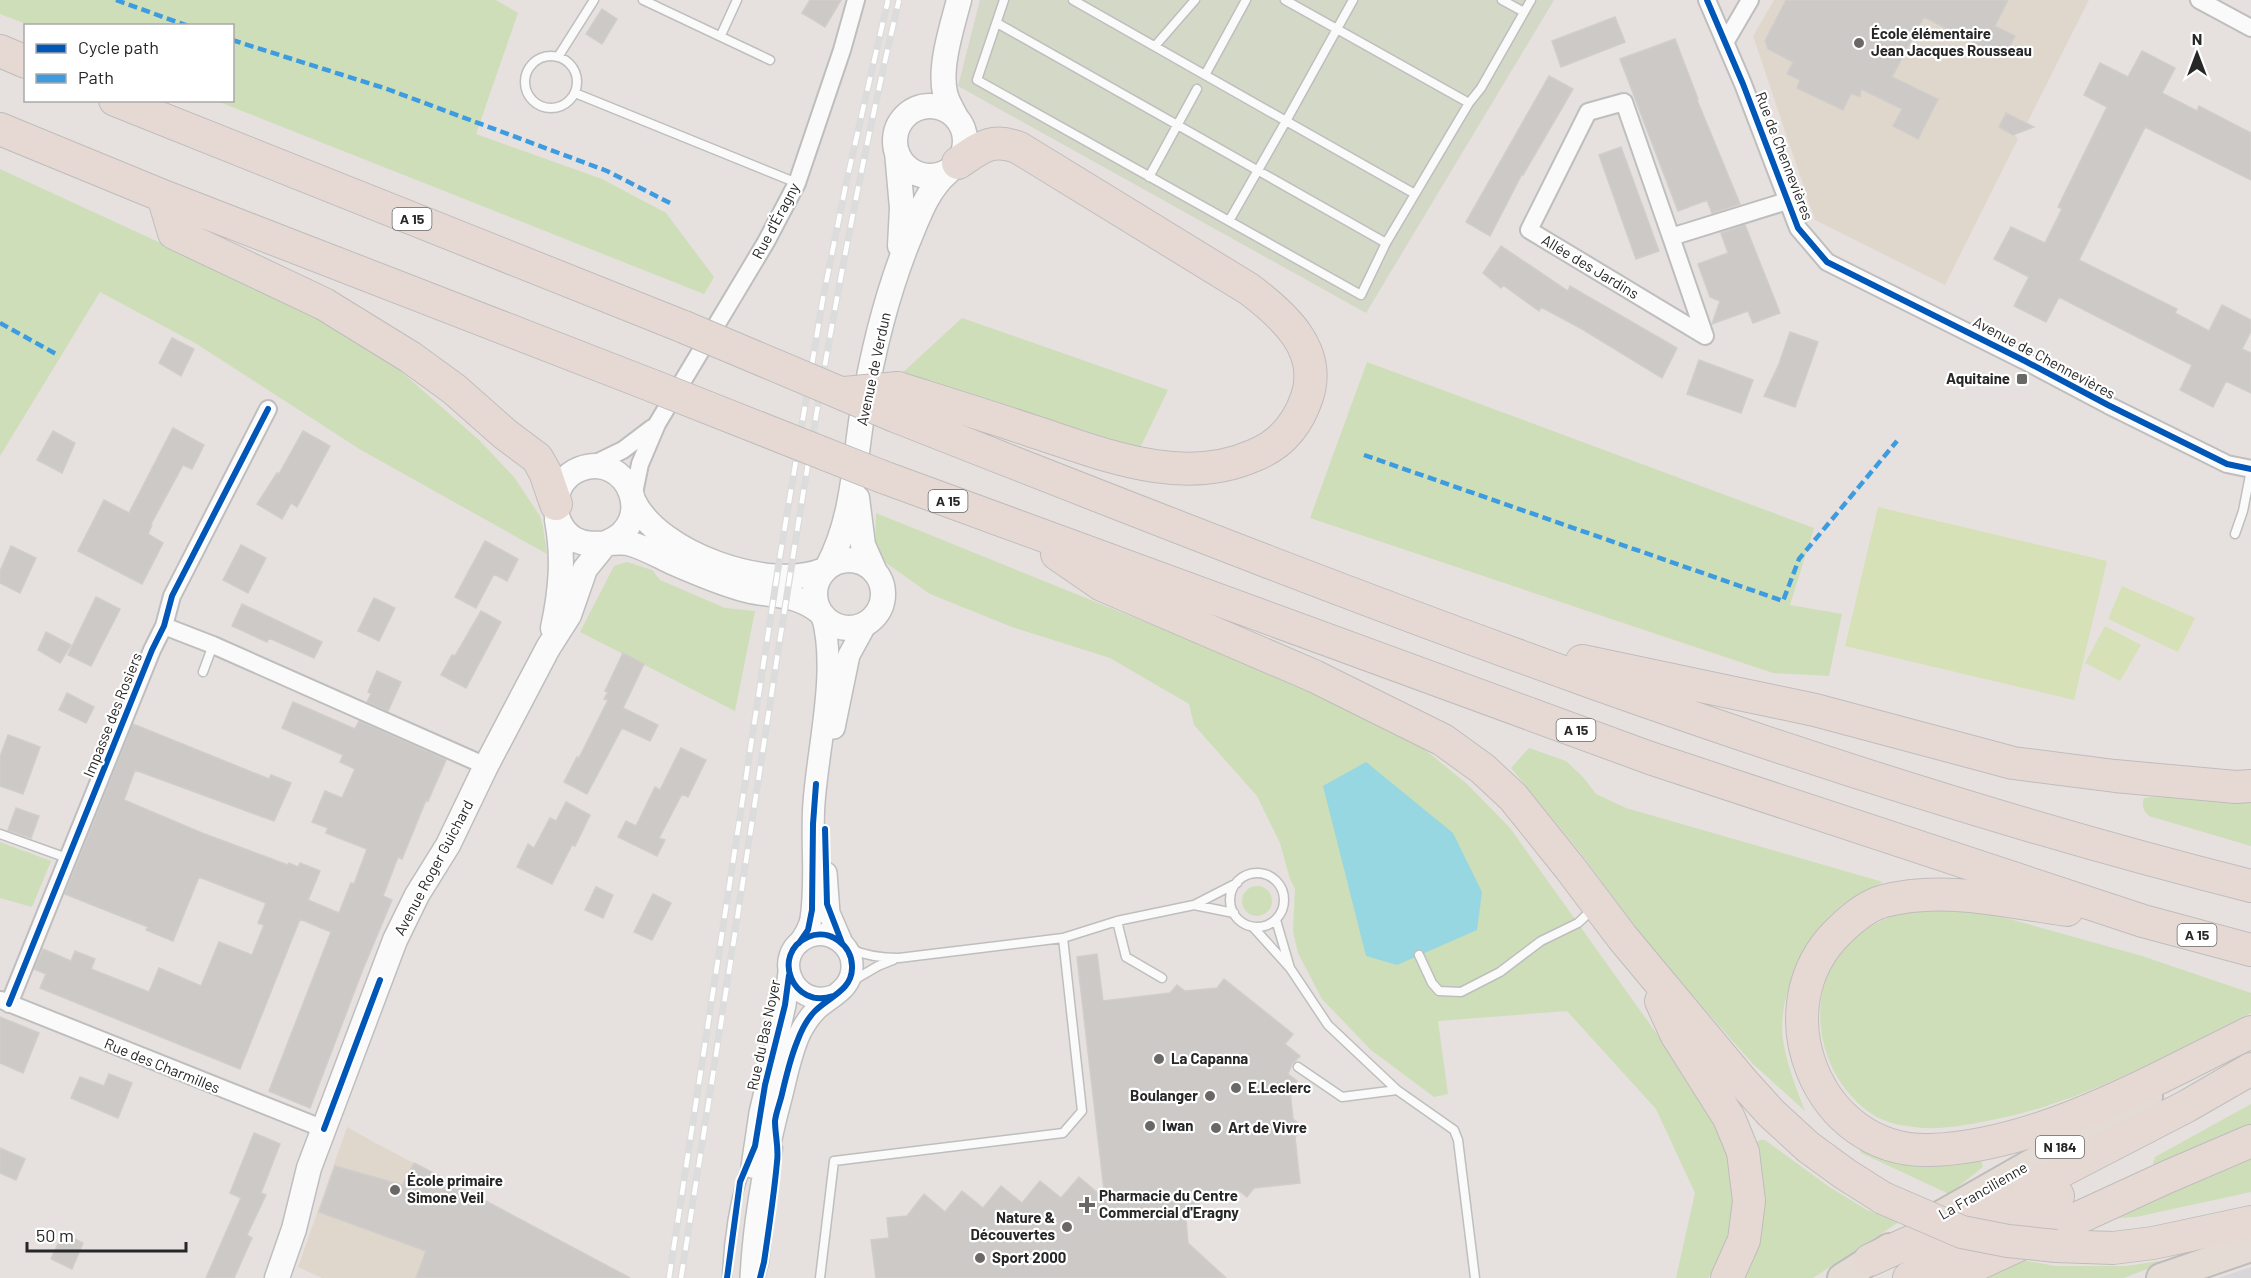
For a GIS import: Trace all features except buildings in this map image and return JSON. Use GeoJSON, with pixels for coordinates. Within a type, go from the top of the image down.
{"type":"FeatureCollection","features":[{"type":"Feature","properties":{"kind":"highway"},"geometry":{"type":"LineString","coordinates":[[0,51],[24,61]]}},
{"type":"Feature","properties":{"kind":"highway","name":"A 15"},"geometry":{"type":"LineString","coordinates":[[120,102],[684,327],[840,394],[896,402],[1203,537],[1665,709],[1919,793],[2156,862],[2251,886]]}},
{"type":"Feature","properties":{"kind":"highway","name":"A 15"},"geometry":{"type":"LineString","coordinates":[[0,129],[163,196],[653,386],[869,476],[1013,526],[1650,758],[2143,921],[2251,950]]}},
{"type":"Feature","properties":{"kind":"highway"},"geometry":{"type":"LineString","coordinates":[[896,402],[1146,465],[1178,469],[1207,469],[1231,465],[1266,451],[1281,440],[1302,413],[1309,392],[1308,357],[1301,340],[1279,312],[1249,289],[1019,148],[1002,143],[989,144],[953,167]]}},
{"type":"Feature","properties":{"kind":"highway"},"geometry":{"type":"LineString","coordinates":[[163,196],[174,233],[324,304],[410,357],[454,389],[511,439],[537,458],[545,472],[556,510]]}},
{"type":"Feature","properties":{"kind":"highway"},"geometry":{"type":"LineString","coordinates":[[1013,526],[1102,585],[1314,676],[1443,740],[1483,769],[1513,797],[1642,960],[1771,1113],[1808,1147],[1883,1198],[1962,1232],[2008,1241],[2056,1246],[2113,1248],[2153,1243],[2251,1222]]}},
{"type":"Feature","properties":{"kind":"highway"},"geometry":{"type":"LineString","coordinates":[[1473,638],[1815,710],[2013,763],[2115,776],[2251,786]]}},
{"type":"Feature","properties":{"kind":"highway"},"geometry":{"type":"LineString","coordinates":[[2143,921],[1952,894],[1912,894],[1880,902],[1852,917],[1829,940],[1807,984],[1803,1001],[1802,1031],[1805,1051],[1819,1086],[1845,1120],[1869,1136],[1899,1148],[1929,1150],[1957,1148],[2022,1134],[2056,1122],[2126,1093],[2251,1032]]}},
{"type":"Feature","properties":{"kind":"highway"},"geometry":{"type":"LineString","coordinates":[[1642,960],[1676,1035],[1729,1118],[1743,1152],[1749,1201],[1744,1240],[1727,1278]]}},
{"type":"Feature","properties":{"kind":"highway","name":"La Francilienne"},"geometry":{"type":"LineString","coordinates":[[1842,1278],[1989,1186],[2251,1037]]}},
{"type":"Feature","properties":{"kind":"highway"},"geometry":{"type":"LineString","coordinates":[[1870,1260],[2015,1195],[2187,1106],[2251,1069]]}},
{"type":"Feature","properties":{"kind":"highway"},"geometry":{"type":"LineString","coordinates":[[1909,1278],[2251,1089]]}},
{"type":"Feature","properties":{"kind":"highway"},"geometry":{"type":"LineString","coordinates":[[1947,1278],[2251,1141]]}},
{"type":"Feature","properties":{"kind":"highway"},"geometry":{"type":"LineString","coordinates":[[2161,1278],[2251,1247]]}},
{"type":"Feature","properties":{"kind":"main road"},"geometry":{"type":"LineString","coordinates":[[947,47],[929,82],[897,132],[897,152],[904,164],[915,173],[934,176],[953,167],[965,144],[964,131],[944,89],[947,47],[959,0]]}},
{"type":"Feature","properties":{"kind":"main road"},"geometry":{"type":"LineString","coordinates":[[907,115],[919,108],[933,107],[946,110],[957,119]]}},
{"type":"Feature","properties":{"kind":"main road","name":"Avenue de Verdun"},"geometry":{"type":"LineString","coordinates":[[897,152],[902,208],[899,264]]}},
{"type":"Feature","properties":{"kind":"main road","name":"Avenue de Verdun"},"geometry":{"type":"LineString","coordinates":[[875,572],[863,545],[869,476],[863,408],[899,264],[923,207],[937,182],[953,167]]}},
{"type":"Feature","properties":{"kind":"main road"},"geometry":{"type":"LineString","coordinates":[[600,466],[615,472],[627,483],[645,519],[660,532],[696,554],[729,568],[763,576],[791,577],[811,575],[837,562],[852,560],[866,565],[875,572],[882,585],[883,600],[877,614],[866,624],[852,628],[840,627],[830,623],[809,603],[793,597],[740,588],[706,577],[636,546],[607,542],[592,544],[577,540],[564,530],[556,510],[559,489],[565,480],[583,468],[600,466]]}},
{"type":"Feature","properties":{"kind":"main road","name":"Avenue de Verdun"},"geometry":{"type":"LineString","coordinates":[[826,569],[869,476]]}},
{"type":"Feature","properties":{"kind":"main road"},"geometry":{"type":"LineString","coordinates":[[607,542],[618,537],[629,524],[633,514],[633,499]]}},
{"type":"Feature","properties":{"kind":"main road","name":"Avenue Roger Guichard"},"geometry":{"type":"LineString","coordinates":[[548,648],[562,575],[562,553],[556,510]]}},
{"type":"Feature","properties":{"kind":"main road","name":"Avenue Roger Guichard"},"geometry":{"type":"LineString","coordinates":[[277,1278],[294,1229],[309,1168],[395,940],[417,896],[448,845],[486,766],[548,648],[574,604],[585,569],[607,542]]}},
{"type":"Feature","properties":{"kind":"main road"},"geometry":{"type":"LineString","coordinates":[[820,613],[815,602],[815,590],[819,576],[826,569]]}},
{"type":"Feature","properties":{"kind":"street","name":"Rue d'Éragny"},"geometry":{"type":"LineString","coordinates":[[633,499],[640,464],[657,424],[766,242],[797,183],[842,50],[856,0]]}},
{"type":"Feature","properties":{"kind":"street","name":"Rue de Chennevières"},"geometry":{"type":"LineString","coordinates":[[1707,0],[1726,41],[1798,228],[1827,262]]}},
{"type":"Feature","properties":{"kind":"street"},"geometry":{"type":"LineString","coordinates":[[1726,41],[1750,0]]}},
{"type":"Feature","properties":{"kind":"street"},"geometry":{"type":"LineString","coordinates":[[2199,0],[2251,28]]}},
{"type":"Feature","properties":{"kind":"street","name":"Allée des Jardins"},"geometry":{"type":"LineString","coordinates":[[1624,102],[1671,237],[1705,336],[1529,230],[1588,112],[1624,102]]}},
{"type":"Feature","properties":{"kind":"street"},"geometry":{"type":"LineString","coordinates":[[1671,237],[1787,201]]}},
{"type":"Feature","properties":{"kind":"street","name":"Avenue de Chennevières"},"geometry":{"type":"LineString","coordinates":[[1827,262],[2227,464],[2251,470]]}},
{"type":"Feature","properties":{"kind":"street","name":"Impasse des Rosiers"},"geometry":{"type":"LineString","coordinates":[[5,1002],[164,626],[172,596],[268,409]]}},
{"type":"Feature","properties":{"kind":"street","name":"Rue d'Éragny"},"geometry":{"type":"LineString","coordinates":[[583,468],[601,462],[623,450],[657,424]]}},
{"type":"Feature","properties":{"kind":"street"},"geometry":{"type":"LineString","coordinates":[[820,613],[827,635],[827,654],[814,803],[812,910],[808,930],[790,956],[789,972],[795,986],[808,996],[818,998],[840,991],[851,977],[851,956],[829,913],[826,785],[835,723],[848,662],[854,643],[866,624]]}},
{"type":"Feature","properties":{"kind":"street"},"geometry":{"type":"LineString","coordinates":[[164,626],[213,645],[486,766]]}},
{"type":"Feature","properties":{"kind":"street"},"geometry":{"type":"LineString","coordinates":[[799,943],[813,936],[823,935],[844,945]]}},
{"type":"Feature","properties":{"kind":"street","name":"Rue du Bas Noyer"},"geometry":{"type":"LineString","coordinates":[[738,1278],[754,1146],[765,1085],[785,1005],[789,972]]}},
{"type":"Feature","properties":{"kind":"street","name":"Rue du Bas Noyer"},"geometry":{"type":"LineString","coordinates":[[751,1278],[762,1187],[775,1121],[798,1037],[808,1019],[840,991]]}},
{"type":"Feature","properties":{"kind":"street","name":"Rue des Charmilles"},"geometry":{"type":"LineString","coordinates":[[5,1002],[324,1129]]}},
{"type":"Feature","properties":{"kind":"lane"},"geometry":{"type":"LineString","coordinates":[[558,57],[594,0]]}},
{"type":"Feature","properties":{"kind":"lane"},"geometry":{"type":"LineString","coordinates":[[643,0],[770,60]]}},
{"type":"Feature","properties":{"kind":"lane"},"geometry":{"type":"LineString","coordinates":[[721,35],[737,0]]}},
{"type":"Feature","properties":{"kind":"lane"},"geometry":{"type":"LineString","coordinates":[[1004,0],[977,80],[1361,295],[1386,243],[1469,103],[1481,88],[1531,0]]}},
{"type":"Feature","properties":{"kind":"lane"},"geometry":{"type":"LineString","coordinates":[[1073,0],[1415,194]]}},
{"type":"Feature","properties":{"kind":"lane"},"geometry":{"type":"LineString","coordinates":[[1155,46],[1196,0]]}},
{"type":"Feature","properties":{"kind":"lane"},"geometry":{"type":"LineString","coordinates":[[1205,75],[1246,0]]}},
{"type":"Feature","properties":{"kind":"lane"},"geometry":{"type":"LineString","coordinates":[[1285,0],[1469,103]]}},
{"type":"Feature","properties":{"kind":"lane"},"geometry":{"type":"LineString","coordinates":[[1229,221],[1353,0]]}},
{"type":"Feature","properties":{"kind":"lane"},"geometry":{"type":"LineString","coordinates":[[1503,0],[1524,12]]}},
{"type":"Feature","properties":{"kind":"lane"},"geometry":{"type":"LineString","coordinates":[[997,23],[1386,243]]}},
{"type":"Feature","properties":{"kind":"lane"},"geometry":{"type":"LineString","coordinates":[[541,57],[558,57],[566,61],[576,75],[577,85],[575,93],[563,106],[546,108],[538,105],[526,93],[525,76],[528,68],[541,57]]}},
{"type":"Feature","properties":{"kind":"lane"},"geometry":{"type":"LineString","coordinates":[[1149,177],[1197,89]]}},
{"type":"Feature","properties":{"kind":"lane"},"geometry":{"type":"LineString","coordinates":[[575,93],[797,183]]}},
{"type":"Feature","properties":{"kind":"lane"},"geometry":{"type":"LineString","coordinates":[[2235,534],[2243,511],[2251,470]]}},
{"type":"Feature","properties":{"kind":"lane"},"geometry":{"type":"LineString","coordinates":[[203,672],[213,645]]}},
{"type":"Feature","properties":{"kind":"lane"},"geometry":{"type":"LineString","coordinates":[[0,834],[67,858]]}},
{"type":"Feature","properties":{"kind":"lane"},"geometry":{"type":"LineString","coordinates":[[844,945],[861,954],[899,958],[1063,938],[1117,921],[1194,905],[1244,877],[1260,874],[1275,881],[1281,887],[1284,896],[1281,913],[1276,920],[1261,927],[1253,927]]}},
{"type":"Feature","properties":{"kind":"lane"},"geometry":{"type":"LineString","coordinates":[[1238,882],[1231,898],[1234,913],[1239,920],[1253,927],[1290,968],[1328,1025],[1397,1090],[1454,1130],[1458,1140],[1475,1278]]}},
{"type":"Feature","properties":{"kind":"lane"},"geometry":{"type":"LineString","coordinates":[[1194,905],[1234,913]]}},
{"type":"Feature","properties":{"kind":"lane"},"geometry":{"type":"LineString","coordinates":[[1419,956],[1432,983],[1439,991],[1461,992],[1500,972],[1541,941],[1578,923],[1598,905]]}},
{"type":"Feature","properties":{"kind":"lane"},"geometry":{"type":"LineString","coordinates":[[1276,920],[1290,968]]}},
{"type":"Feature","properties":{"kind":"lane"},"geometry":{"type":"LineString","coordinates":[[1117,921],[1126,957],[1162,978]]}},
{"type":"Feature","properties":{"kind":"lane"},"geometry":{"type":"LineString","coordinates":[[820,1278],[834,1161],[1063,1133],[1082,1111],[1063,938]]}},
{"type":"Feature","properties":{"kind":"lane"},"geometry":{"type":"LineString","coordinates":[[840,991],[878,966],[899,958]]}},
{"type":"Feature","properties":{"kind":"lane"},"geometry":{"type":"LineString","coordinates":[[1298,1067],[1342,1096],[1397,1090]]}},
{"type":"Feature","properties":{"kind":"lane","name":"Rue du Bas Noyer"},"geometry":{"type":"LineString","coordinates":[[760,1278],[777,1159],[775,1121]]}},
{"type":"Feature","properties":{"kind":"lane","name":"Rue du Bas Noyer"},"geometry":{"type":"LineString","coordinates":[[726,1278],[740,1182],[754,1146]]}},
{"type":"Feature","properties":{"kind":"shaded area"},"geometry":{"type":"Polygon","coordinates":[[[1774,0],[2089,0],[2023,131],[2018,129],[2015,135],[2018,139],[1945,285],[1815,220],[1753,36],[1774,0]]]}},
{"type":"Feature","properties":{"kind":"shaded area","name":"École primaire Simone Veil"},"geometry":{"type":"Polygon","coordinates":[[[347,1127],[631,1278],[322,1278],[298,1267],[347,1127]]]}},
{"type":"Feature","properties":{"kind":"shaded area"},"geometry":{"type":"Polygon","coordinates":[[[2251,1267],[2251,1278],[2218,1278],[2251,1267]]]}},
{"type":"Feature","properties":{"kind":"green space"},"geometry":{"type":"Polygon","coordinates":[[[0,0],[496,0],[518,13],[476,134],[602,179],[666,213],[714,277],[704,294],[220,102],[234,102],[234,24],[26,24],[0,14],[0,0]]]}},
{"type":"Feature","properties":{"kind":"green space"},"geometry":{"type":"Polygon","coordinates":[[[980,0],[1554,0],[1366,313],[958,86],[980,0]]]}},
{"type":"Feature","properties":{"kind":"green space"},"geometry":{"type":"Polygon","coordinates":[[[0,169],[291,303],[352,338],[396,367],[479,440],[514,477],[540,516],[547,554],[361,450],[195,343],[100,292],[0,456],[0,169]]]}},
{"type":"Feature","properties":{"kind":"green space"},"geometry":{"type":"Polygon","coordinates":[[[962,318],[1168,390],[1140,448],[902,373],[962,318]]]}},
{"type":"Feature","properties":{"kind":"green space"},"geometry":{"type":"Polygon","coordinates":[[[1367,362],[1814,528],[1790,605],[1842,614],[1829,676],[1773,673],[1310,518],[1367,362]]]}},
{"type":"Feature","properties":{"kind":"green space"},"geometry":{"type":"Polygon","coordinates":[[[1878,507],[2107,561],[2074,700],[1845,646],[1878,507]]]}},
{"type":"Feature","properties":{"kind":"green space"},"geometry":{"type":"Polygon","coordinates":[[[876,513],[1328,696],[1412,739],[1467,784],[1510,828],[1699,1093],[1716,1124],[1723,1140],[1731,1172],[1732,1204],[1723,1251],[1708,1278],[1676,1278],[1695,1193],[1656,1109],[1567,1011],[1438,1021],[1448,1094],[1434,1097],[1371,1050],[1322,999],[1298,953],[1293,931],[1295,889],[1280,843],[1257,796],[1194,725],[1189,704],[1110,658],[1012,627],[930,594],[875,555],[876,513]]]}},
{"type":"Feature","properties":{"kind":"green space"},"geometry":{"type":"Polygon","coordinates":[[[627,562],[652,570],[660,580],[725,608],[755,611],[735,711],[580,632],[614,566],[627,562]]]}},
{"type":"Feature","properties":{"kind":"green space"},"geometry":{"type":"Polygon","coordinates":[[[2122,586],[2195,618],[2178,652],[2108,619],[2122,586]]]}},
{"type":"Feature","properties":{"kind":"green space"},"geometry":{"type":"Polygon","coordinates":[[[2105,626],[2141,645],[2120,681],[2085,663],[2105,626]]]}},
{"type":"Feature","properties":{"kind":"green space"},"geometry":{"type":"Polygon","coordinates":[[[1529,748],[1566,761],[1583,777],[1596,794],[1626,808],[1883,882],[1846,902],[1835,911],[1813,937],[1795,970],[1784,1006],[1783,1040],[1789,1067],[1805,1111],[1753,1064],[1652,950],[1580,852],[1511,768],[1529,748]]]}},
{"type":"Feature","properties":{"kind":"green space"},"geometry":{"type":"Polygon","coordinates":[[[2144,798],[2251,801],[2251,846],[2149,816],[2144,810],[2143,803],[2144,798]]]}},
{"type":"Feature","properties":{"kind":"green space"},"geometry":{"type":"Polygon","coordinates":[[[0,842],[51,861],[32,907],[0,898],[0,842]]]}},
{"type":"Feature","properties":{"kind":"green space"},"geometry":{"type":"Polygon","coordinates":[[[1257,886],[1263,887],[1271,895],[1271,907],[1263,915],[1257,916],[1251,915],[1243,907],[1242,901],[1243,895],[1251,887],[1257,886]]]}},
{"type":"Feature","properties":{"kind":"green space"},"geometry":{"type":"Polygon","coordinates":[[[1917,908],[1988,913],[2142,956],[2251,993],[2251,1013],[2155,1061],[2056,1103],[1971,1124],[1940,1128],[1912,1127],[1886,1121],[1875,1116],[1857,1102],[1843,1086],[1832,1067],[1824,1046],[1821,1002],[1826,981],[1835,960],[1851,941],[1871,926],[1917,908]]]}},
{"type":"Feature","properties":{"kind":"green space"},"geometry":{"type":"Polygon","coordinates":[[[2251,1104],[2251,1128],[2159,1167],[2153,1164],[2155,1157],[2251,1104]]]}},
{"type":"Feature","properties":{"kind":"green space"},"geometry":{"type":"Polygon","coordinates":[[[1765,1140],[1828,1186],[1867,1210],[1899,1222],[1813,1278],[1740,1278],[1755,1143],[1765,1140]]]}},
{"type":"Feature","properties":{"kind":"green space"},"geometry":{"type":"Polygon","coordinates":[[[1860,1150],[1981,1160],[1983,1167],[1949,1194],[1861,1153],[1860,1150]]]}},
{"type":"Feature","properties":{"kind":"green space"},"geometry":{"type":"Polygon","coordinates":[[[2251,1157],[2251,1192],[2136,1217],[2101,1219],[2251,1157]]]}},
{"type":"Feature","properties":{"kind":"green space"},"geometry":{"type":"Polygon","coordinates":[[[2010,1258],[2056,1266],[2126,1266],[2173,1259],[2124,1278],[1971,1278],[2010,1258]]]}},
{"type":"Feature","properties":{"kind":"water"},"geometry":{"type":"Polygon","coordinates":[[[1366,762],[1453,833],[1482,892],[1477,930],[1397,965],[1366,956],[1323,786],[1366,762]]]}},
{"type":"Feature","properties":{"kind":"railway"},"geometry":{"type":"LineString","coordinates":[[669,1278],[780,556],[823,298],[847,179],[888,0]]}},
{"type":"Feature","properties":{"kind":"railway"},"geometry":{"type":"LineString","coordinates":[[681,1278],[788,586],[821,390],[857,194],[899,0]]}},
{"type":"Feature","properties":{"kind":"marked path"},"geometry":{"type":"LineString","coordinates":[[116,0],[182,24]]}},
{"type":"Feature","properties":{"kind":"marked path"},"geometry":{"type":"LineString","coordinates":[[234,41],[387,89],[607,171],[670,203]]}},
{"type":"Feature","properties":{"kind":"marked path"},"geometry":{"type":"LineString","coordinates":[[0,323],[56,354]]}},
{"type":"Feature","properties":{"kind":"marked path"},"geometry":{"type":"LineString","coordinates":[[1364,455],[1783,601],[1799,559],[1897,441]]}},
{"type":"Feature","properties":{"kind":"cycle path"},"geometry":{"type":"LineString","coordinates":[[1707,0],[1743,84],[1798,228],[1827,262],[2227,464],[2251,469]]}},
{"type":"Feature","properties":{"kind":"cycle path"},"geometry":{"type":"LineString","coordinates":[[9,1004],[152,650],[164,626],[172,596],[268,409]]}},
{"type":"Feature","properties":{"kind":"cycle path"},"geometry":{"type":"LineString","coordinates":[[799,943],[808,930],[812,910],[816,784]]}},
{"type":"Feature","properties":{"kind":"cycle path"},"geometry":{"type":"LineString","coordinates":[[825,829],[827,904],[842,943]]}},
{"type":"Feature","properties":{"kind":"cycle path"},"geometry":{"type":"LineString","coordinates":[[760,1278],[766,1249],[778,1152],[775,1121],[790,1061],[809,1018],[844,988],[851,976],[851,960],[844,946],[824,935],[808,937],[797,945],[790,955],[791,978],[797,988],[807,995],[819,998],[833,996]]}},
{"type":"Feature","properties":{"kind":"cycle path"},"geometry":{"type":"LineString","coordinates":[[727,1278],[740,1182],[755,1146],[765,1085],[785,1005],[789,975]]}},
{"type":"Feature","properties":{"kind":"cycle path"},"geometry":{"type":"LineString","coordinates":[[324,1129],[380,980]]}},
{"type":"Feature","properties":{"kind":"place","name":"École élémentaire Jean Jacques Rousseau"},"geometry":{"type":"Point","coordinates":[1859,43]}},
{"type":"Feature","properties":{"kind":"place","name":"Aquitaine"},"geometry":{"type":"Point","coordinates":[2022,379]}},
{"type":"Feature","properties":{"kind":"place","name":"La Capanna"},"geometry":{"type":"Point","coordinates":[1159,1059]}},
{"type":"Feature","properties":{"kind":"place","name":"E.Leclerc"},"geometry":{"type":"Point","coordinates":[1236,1088]}},
{"type":"Feature","properties":{"kind":"place","name":"Boulanger"},"geometry":{"type":"Point","coordinates":[1210,1096]}},
{"type":"Feature","properties":{"kind":"place","name":"Iwan"},"geometry":{"type":"Point","coordinates":[1150,1126]}},
{"type":"Feature","properties":{"kind":"place","name":"Art de Vivre"},"geometry":{"type":"Point","coordinates":[1216,1128]}},
{"type":"Feature","properties":{"kind":"place","name":"École primaire Simone Veil"},"geometry":{"type":"Point","coordinates":[395,1190]}},
{"type":"Feature","properties":{"kind":"place","name":"Pharmacie du Centre Commercial d'Eragny"},"geometry":{"type":"Point","coordinates":[1087,1205]}},
{"type":"Feature","properties":{"kind":"place","name":"Nature & Découvertes"},"geometry":{"type":"Point","coordinates":[1067,1227]}},
{"type":"Feature","properties":{"kind":"place","name":"Sport 2000"},"geometry":{"type":"Point","coordinates":[980,1258]}}]}
